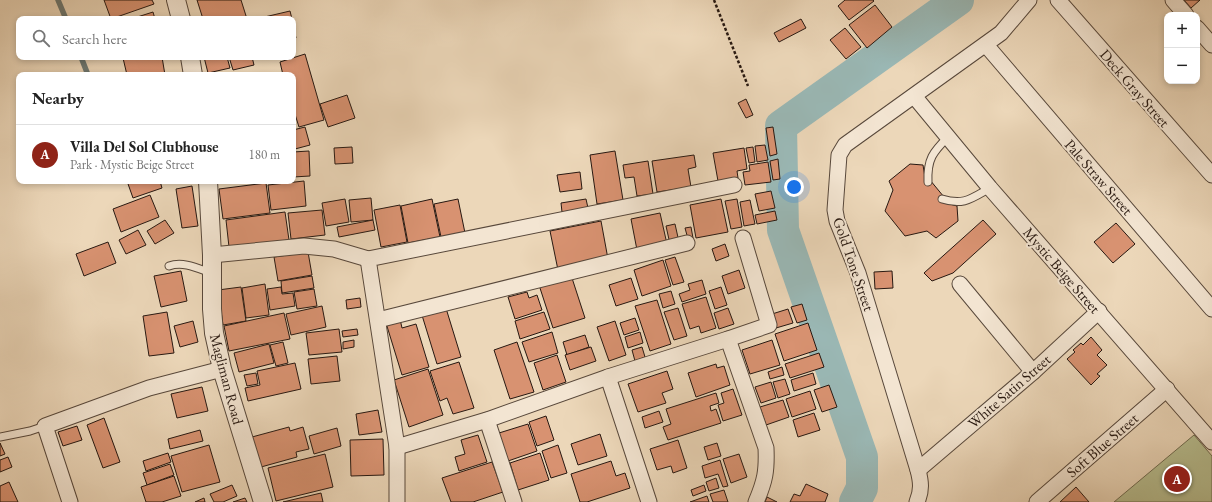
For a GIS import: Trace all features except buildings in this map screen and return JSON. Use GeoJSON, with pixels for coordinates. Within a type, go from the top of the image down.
{"type":"FeatureCollection","features":[{"type":"Feature","properties":{"kind":"street"},"geometry":{"type":"LineString","coordinates":[[176,0],[180,16]]}},
{"type":"Feature","properties":{"kind":"street","name":"Gold Tone Street"},"geometry":{"type":"LineString","coordinates":[[917,502],[922,483],[858,273],[837,221],[835,210],[839,155],[845,145],[1001,34],[1029,0]]}},
{"type":"Feature","properties":{"kind":"street","name":"Deck Gray Street"},"geometry":{"type":"LineString","coordinates":[[1058,0],[1212,175]]}},
{"type":"Feature","properties":{"kind":"street"},"geometry":{"type":"LineString","coordinates":[[1173,0],[1183,12]]}},
{"type":"Feature","properties":{"kind":"street"},"geometry":{"type":"LineString","coordinates":[[1200,31],[1212,45]]}},
{"type":"Feature","properties":{"kind":"street","name":"Pale Straw Street"},"geometry":{"type":"LineString","coordinates":[[986,45],[1212,309]]}},
{"type":"Feature","properties":{"kind":"street"},"geometry":{"type":"LineString","coordinates":[[190,60],[192,72]]}},
{"type":"Feature","properties":{"kind":"street","name":"Mystic Beige Street"},"geometry":{"type":"LineString","coordinates":[[914,96],[990,188],[1212,442]]}},
{"type":"Feature","properties":{"kind":"street","name":"Magliman Road"},"geometry":{"type":"LineString","coordinates":[[208,184],[214,333],[222,369],[263,502]]}},
{"type":"Feature","properties":{"kind":"street"},"geometry":{"type":"LineString","coordinates":[[212,255],[304,246],[334,249],[368,259],[734,186]]}},
{"type":"Feature","properties":{"kind":"street"},"geometry":{"type":"LineString","coordinates":[[397,447],[486,420],[608,377],[728,340],[769,325],[743,238]]}},
{"type":"Feature","properties":{"kind":"street"},"geometry":{"type":"LineString","coordinates":[[378,320],[687,243]]}},
{"type":"Feature","properties":{"kind":"street"},"geometry":{"type":"LineString","coordinates":[[368,259],[397,447],[397,502]]}},
{"type":"Feature","properties":{"kind":"street"},"geometry":{"type":"LineString","coordinates":[[960,284],[1033,372]]}},
{"type":"Feature","properties":{"kind":"street","name":"White Satin Street"},"geometry":{"type":"LineString","coordinates":[[918,470],[1033,372],[1099,311]]}},
{"type":"Feature","properties":{"kind":"street"},"geometry":{"type":"LineString","coordinates":[[728,340],[766,448],[767,467],[762,489],[756,502]]}},
{"type":"Feature","properties":{"kind":"street"},"geometry":{"type":"LineString","coordinates":[[70,502],[46,426],[149,388],[222,369]]}},
{"type":"Feature","properties":{"kind":"street"},"geometry":{"type":"LineString","coordinates":[[608,377],[649,502]]}},
{"type":"Feature","properties":{"kind":"street","name":"Soft Blue Street"},"geometry":{"type":"LineString","coordinates":[[1037,502],[1167,389]]}},
{"type":"Feature","properties":{"kind":"street"},"geometry":{"type":"LineString","coordinates":[[486,420],[514,502]]}},
{"type":"Feature","properties":{"kind":"lane"},"geometry":{"type":"LineString","coordinates":[[928,182],[927,171],[933,153],[948,137]]}},
{"type":"Feature","properties":{"kind":"lane"},"geometry":{"type":"LineString","coordinates":[[942,199],[960,202],[970,200],[990,188]]}},
{"type":"Feature","properties":{"kind":"lane"},"geometry":{"type":"LineString","coordinates":[[169,266],[184,264],[211,273]]}},
{"type":"Feature","properties":{"kind":"lane"},"geometry":{"type":"LineString","coordinates":[[0,438],[46,426]]}},
{"type":"Feature","properties":{"kind":"path"},"geometry":{"type":"LineString","coordinates":[[714,0],[748,86]]}},
{"type":"Feature","properties":{"kind":"green space"},"geometry":{"type":"Polygon","coordinates":[[[1194,435],[1212,456],[1212,502],[1114,502],[1194,435]]]}},
{"type":"Feature","properties":{"kind":"waterway"},"geometry":{"type":"LineString","coordinates":[[58,0],[65,16]]}},
{"type":"Feature","properties":{"kind":"waterway"},"geometry":{"type":"LineString","coordinates":[[855,502],[862,488],[862,457],[783,230],[781,126],[958,0]]}},
{"type":"Feature","properties":{"kind":"waterway"},"geometry":{"type":"LineString","coordinates":[[82,60],[87,72]]}},
{"type":"Feature","properties":{"kind":"place","name":"Villa Del Sol Clubhouse"},"geometry":{"type":"Point","coordinates":[1177,479]}}]}
